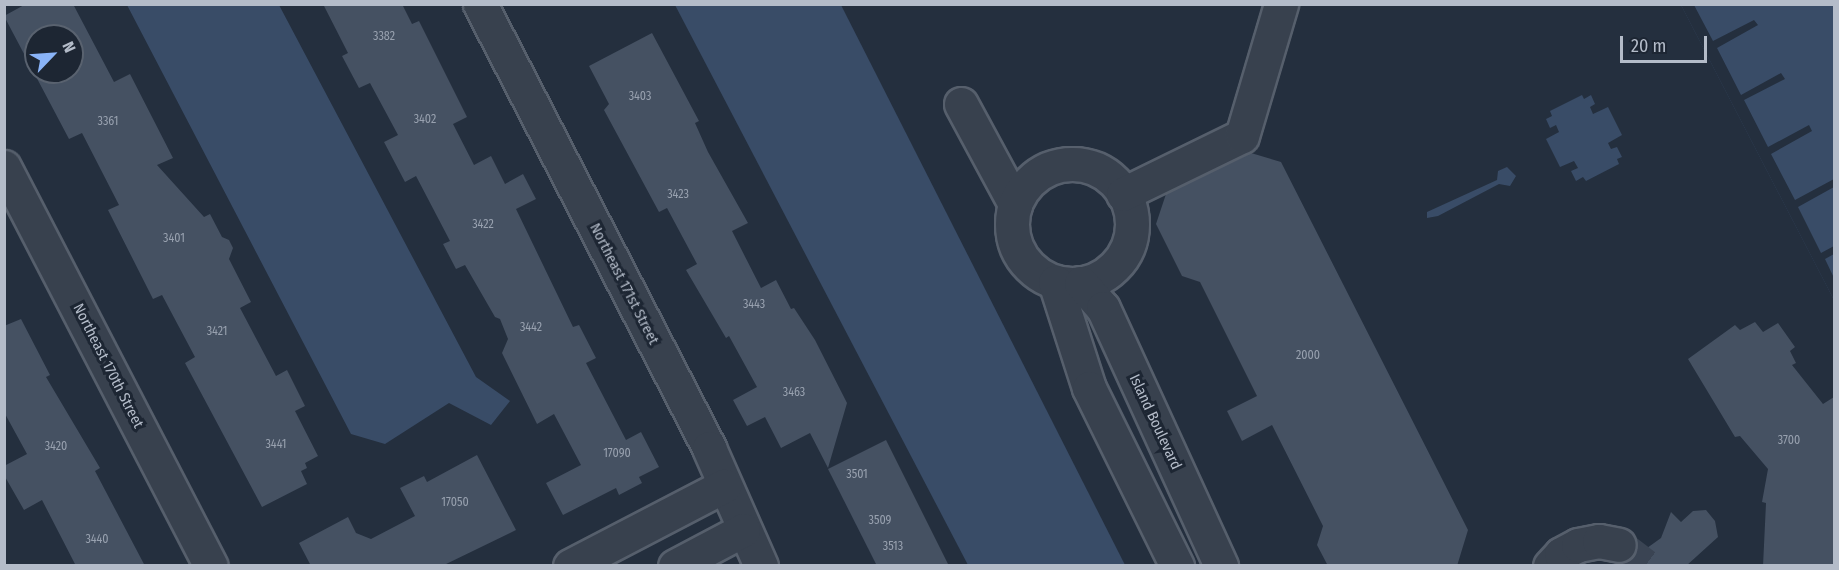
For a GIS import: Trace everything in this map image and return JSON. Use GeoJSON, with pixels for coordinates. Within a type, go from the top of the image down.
{"type":"FeatureCollection","features":[{"type":"Feature","properties":{"kind":"street","name":"Northeast 171st Street"},"geometry":{"type":"LineString","coordinates":[[480,4],[724,486],[761,566]]}},
{"type":"Feature","properties":{"kind":"street"},"geometry":{"type":"LineString","coordinates":[[1124,194],[1242,136],[1281,4]]}},
{"type":"Feature","properties":{"kind":"street"},"geometry":{"type":"LineString","coordinates":[[961,104],[1015,204]]}},
{"type":"Feature","properties":{"kind":"street"},"geometry":{"type":"LineString","coordinates":[[1015,204],[1024,187],[1038,174],[1055,166],[1074,164],[1093,168],[1110,178],[1124,194],[1131,213],[1131,233],[1125,252],[1112,269],[1068,283],[1089,388],[1177,566]]}},
{"type":"Feature","properties":{"kind":"street","name":"Northeast 170th Street"},"geometry":{"type":"LineString","coordinates":[[4,167],[211,566]]}},
{"type":"Feature","properties":{"kind":"street","name":"Island Boulevard"},"geometry":{"type":"LineString","coordinates":[[1015,204],[1012,223],[1023,260],[1037,273],[1068,283],[1103,308],[1221,566]]}},
{"type":"Feature","properties":{"kind":"street"},"geometry":{"type":"LineString","coordinates":[[570,566],[724,486]]}},
{"type":"Feature","properties":{"kind":"street"},"geometry":{"type":"LineString","coordinates":[[675,566],[743,530]]}},
{"type":"Feature","properties":{"kind":"street"},"geometry":{"type":"LineString","coordinates":[[1550,566],[1560,554],[1578,545],[1599,541],[1619,545]]}},
{"type":"Feature","properties":{"kind":"water"},"geometry":{"type":"Polygon","coordinates":[[[127,5],[279,5],[476,377],[510,401],[491,425],[449,403],[385,444],[351,434],[127,5]]]}},
{"type":"Feature","properties":{"kind":"water"},"geometry":{"type":"Polygon","coordinates":[[[675,5],[841,5],[1125,565],[968,565],[675,5]]]}},
{"type":"Feature","properties":{"kind":"water"},"geometry":{"type":"Polygon","coordinates":[[[1681,5],[1834,5],[1834,300],[1681,5]]]}},
{"type":"Feature","properties":{"kind":"water"},"geometry":{"type":"Polygon","coordinates":[[[1582,95],[1584,99],[1591,95],[1595,104],[1590,107],[1593,114],[1608,107],[1622,135],[1608,143],[1611,149],[1617,147],[1622,157],[1617,159],[1619,164],[1586,181],[1583,177],[1576,181],[1571,171],[1578,168],[1574,161],[1560,167],[1546,139],[1559,132],[1556,125],[1550,128],[1546,119],[1552,116],[1550,111],[1582,95]]]}},
{"type":"Feature","properties":{"kind":"water"},"geometry":{"type":"Polygon","coordinates":[[[1507,167],[1516,176],[1510,186],[1499,184],[1438,216],[1427,218],[1427,212],[1497,180],[1498,171],[1507,167]]]}},
{"type":"Feature","properties":{"kind":"pier"},"geometry":{"type":"Polygon","coordinates":[[[1681,5],[1694,5],[1713,41],[1754,20],[1758,25],[1717,48],[1741,95],[1781,73],[1785,79],[1744,100],[1768,147],[1809,125],[1812,131],[1771,154],[1795,200],[1834,179],[1834,187],[1798,207],[1821,253],[1834,246],[1834,254],[1825,259],[1834,278],[1834,300],[1681,5]]]}},
{"type":"Feature","properties":{"kind":"building"},"geometry":{"type":"Polygon","coordinates":[[[26,4],[73,4],[84,24],[24,24],[24,54],[4,16],[26,4]]]}},
{"type":"Feature","properties":{"kind":"building"},"geometry":{"type":"Polygon","coordinates":[[[323,4],[402,4],[412,24],[419,21],[467,117],[453,124],[474,165],[491,156],[505,184],[523,174],[536,199],[516,209],[573,327],[579,325],[596,358],[586,363],[626,440],[641,432],[659,467],[639,477],[642,483],[619,495],[616,488],[563,515],[546,483],[581,465],[554,414],[537,424],[502,353],[508,339],[500,319],[495,317],[465,265],[456,269],[443,244],[450,241],[416,176],[405,182],[384,142],[398,135],[370,83],[359,88],[342,56],[348,53],[323,4]]]}},
{"type":"Feature","properties":{"kind":"building"},"geometry":{"type":"Polygon","coordinates":[[[84,25],[114,82],[130,74],[173,158],[157,165],[204,217],[210,214],[222,237],[229,240],[233,248],[229,259],[251,302],[240,308],[276,376],[287,370],[305,406],[295,411],[318,456],[305,463],[307,468],[301,471],[307,484],[262,507],[185,363],[195,357],[162,295],[153,299],[108,210],[119,205],[82,133],[69,139],[40,84],[84,84],[84,25]]]}},
{"type":"Feature","properties":{"kind":"building"},"geometry":{"type":"Polygon","coordinates":[[[652,33],[699,121],[695,123],[708,152],[748,223],[732,231],[761,288],[776,280],[791,309],[794,308],[815,340],[847,403],[828,468],[810,433],[781,448],[765,417],[747,426],[733,400],[757,387],[729,336],[726,338],[686,270],[697,264],[667,208],[659,212],[604,110],[609,104],[589,66],[652,33]]]}},
{"type":"Feature","properties":{"kind":"building"},"geometry":{"type":"Polygon","coordinates":[[[1251,153],[1281,162],[1468,530],[1457,566],[1328,566],[1317,545],[1323,526],[1272,425],[1242,441],[1227,411],[1257,396],[1200,282],[1182,276],[1156,224],[1166,194],[1251,153]]]}},
{"type":"Feature","properties":{"kind":"building"},"geometry":{"type":"Polygon","coordinates":[[[21,319],[50,375],[46,377],[100,468],[95,471],[145,566],[76,566],[42,500],[24,510],[4,475],[4,466],[27,454],[4,412],[4,326],[21,319]]]}},
{"type":"Feature","properties":{"kind":"building"},"geometry":{"type":"Polygon","coordinates":[[[1755,322],[1763,332],[1778,323],[1795,347],[1790,351],[1796,363],[1792,365],[1823,404],[1834,397],[1834,566],[1763,566],[1766,503],[1762,502],[1768,469],[1740,436],[1735,437],[1688,359],[1735,325],[1740,330],[1755,322]]]}},
{"type":"Feature","properties":{"kind":"building"},"geometry":{"type":"Polygon","coordinates":[[[886,440],[949,566],[877,566],[828,469],[886,440]]]}},
{"type":"Feature","properties":{"kind":"building"},"geometry":{"type":"Polygon","coordinates":[[[477,455],[516,530],[442,566],[311,566],[299,543],[348,517],[356,533],[371,539],[415,516],[400,488],[424,476],[427,482],[477,455]]]}},
{"type":"Feature","properties":{"kind":"building"},"geometry":{"type":"Polygon","coordinates":[[[1706,510],[1715,521],[1718,537],[1686,566],[1622,566],[1661,538],[1671,512],[1681,522],[1693,511],[1706,510]]]}},
{"type":"Feature","properties":{"kind":"tunnel"},"geometry":{"type":"LineString","coordinates":[[1619,545],[1647,566]]}}]}
